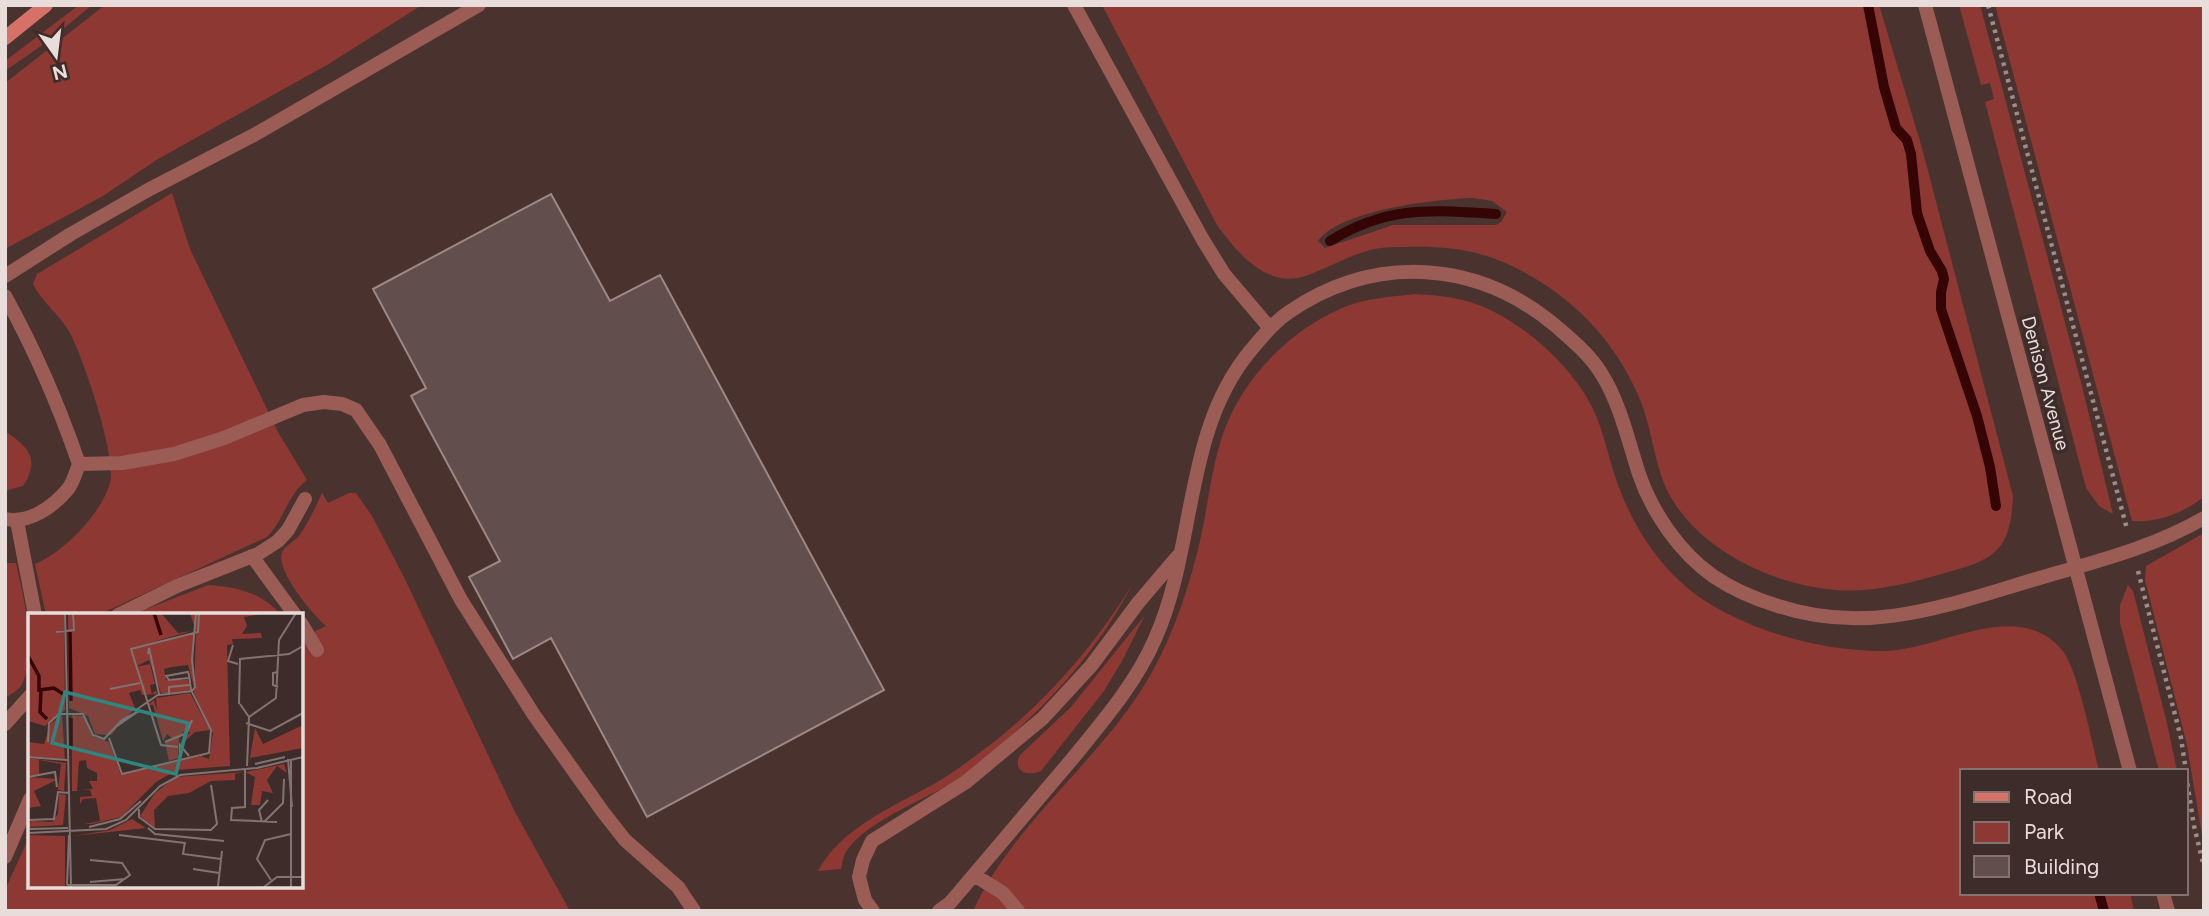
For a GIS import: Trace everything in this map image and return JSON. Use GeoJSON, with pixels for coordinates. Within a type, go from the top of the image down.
{"type":"FeatureCollection","features":[{"type":"Feature","properties":{"kind":"main road"},"geometry":{"type":"LineString","coordinates":[[5,38],[46,5]]}},
{"type":"Feature","properties":{"kind":"street"},"geometry":{"type":"LineString","coordinates":[[5,276],[71,234],[254,135],[479,5]]}},
{"type":"Feature","properties":{"kind":"street"},"geometry":{"type":"LineString","coordinates":[[1074,5],[1203,240],[1224,274],[1269,327]]}},
{"type":"Feature","properties":{"kind":"street","name":"Denison Avenue"},"geometry":{"type":"LineString","coordinates":[[1924,5],[2129,769]]}},
{"type":"Feature","properties":{"kind":"street"},"geometry":{"type":"LineString","coordinates":[[939,911],[950,903],[1079,749],[1133,680],[1155,640],[1170,598],[1204,443],[1219,397],[1229,378],[1269,327],[1289,312],[1344,284],[1378,274],[1405,271],[1441,274],[1487,283],[1546,317],[1575,343],[1600,371],[1616,403],[1654,510],[1678,543],[1711,575],[1753,598],[1799,613],[1837,619],[1879,619],[1922,612],[2150,544],[2175,534],[2204,517]]}},
{"type":"Feature","properties":{"kind":"street"},"geometry":{"type":"LineString","coordinates":[[5,296],[61,411],[79,464],[70,488],[44,511],[11,520],[34,613]]}},
{"type":"Feature","properties":{"kind":"street"},"geometry":{"type":"LineString","coordinates":[[79,464],[122,463],[174,454],[224,438],[303,405],[324,402],[342,404],[356,410],[380,445],[461,600],[534,715],[625,840],[678,887],[694,911]]}},
{"type":"Feature","properties":{"kind":"street"},"geometry":{"type":"LineString","coordinates":[[122,613],[177,586],[252,556],[278,541],[288,530],[305,499]]}},
{"type":"Feature","properties":{"kind":"street"},"geometry":{"type":"LineString","coordinates":[[873,911],[865,900],[859,877],[872,841],[966,782],[1042,718],[1091,666],[1180,553]]}},
{"type":"Feature","properties":{"kind":"street"},"geometry":{"type":"LineString","coordinates":[[252,556],[294,613]]}},
{"type":"Feature","properties":{"kind":"street"},"geometry":{"type":"LineString","coordinates":[[303,626],[317,650]]}},
{"type":"Feature","properties":{"kind":"street"},"geometry":{"type":"LineString","coordinates":[[5,724],[28,698]]}},
{"type":"Feature","properties":{"kind":"street"},"geometry":{"type":"LineString","coordinates":[[5,856],[28,804]]}},
{"type":"Feature","properties":{"kind":"street"},"geometry":{"type":"LineString","coordinates":[[974,875],[1003,893],[1018,911]]}},
{"type":"Feature","properties":{"kind":"path"},"geometry":{"type":"LineString","coordinates":[[1987,5],[2124,519]]}},
{"type":"Feature","properties":{"kind":"path"},"geometry":{"type":"LineString","coordinates":[[2138,571],[2181,738],[2185,769]]}},
{"type":"Feature","properties":{"kind":"path"},"geometry":{"type":"LineString","coordinates":[[2188,786],[2204,867]]}},
{"type":"Feature","properties":{"kind":"shaded area"},"geometry":{"type":"Polygon","coordinates":[[[5,5],[2204,5],[2204,911],[5,911],[5,5]]]}},
{"type":"Feature","properties":{"kind":"green space"},"geometry":{"type":"Polygon","coordinates":[[[79,5],[92,5],[51,39],[5,71],[5,61],[79,5]]]}},
{"type":"Feature","properties":{"kind":"green space"},"geometry":{"type":"Polygon","coordinates":[[[105,5],[422,5],[327,65],[158,159],[103,196],[5,249],[5,83],[105,5]]]}},
{"type":"Feature","properties":{"kind":"green space"},"geometry":{"type":"Polygon","coordinates":[[[1102,5],[1879,5],[1922,148],[2013,496],[2012,515],[2004,541],[1988,557],[1962,568],[1932,577],[1864,590],[1812,587],[1762,572],[1716,546],[1696,529],[1679,509],[1662,478],[1643,407],[1621,363],[1608,343],[1575,308],[1536,279],[1488,257],[1449,248],[1421,247],[1375,249],[1302,277],[1276,277],[1242,256],[1217,225],[1102,5]],[[1457,199],[1390,208],[1346,221],[1329,230],[1318,241],[1325,248],[1393,225],[1496,225],[1507,212],[1492,201],[1457,199]]]}},
{"type":"Feature","properties":{"kind":"green space"},"geometry":{"type":"Polygon","coordinates":[[[1959,5],[1980,5],[2082,386],[2113,514],[2099,506],[2086,488],[1985,102],[1994,99],[1990,83],[1981,85],[1959,5]]]}},
{"type":"Feature","properties":{"kind":"green space"},"geometry":{"type":"Polygon","coordinates":[[[1995,5],[2204,5],[2204,497],[2170,516],[2132,521],[1995,5]]]}},
{"type":"Feature","properties":{"kind":"green space"},"geometry":{"type":"Polygon","coordinates":[[[172,193],[190,249],[278,432],[307,480],[295,492],[267,537],[102,613],[46,613],[35,564],[58,551],[90,519],[105,495],[111,470],[98,409],[77,348],[63,322],[33,284],[37,274],[172,193]]]}},
{"type":"Feature","properties":{"kind":"green space"},"geometry":{"type":"Polygon","coordinates":[[[1415,294],[1462,300],[1500,315],[1538,341],[1570,374],[1593,409],[1623,498],[1652,550],[1694,593],[1729,615],[1793,639],[1860,650],[1905,649],[1977,630],[2001,627],[2023,627],[2044,635],[2062,650],[2074,673],[2099,769],[1960,769],[1960,895],[2130,895],[2134,911],[973,911],[1012,848],[1108,735],[1131,705],[1159,659],[1180,611],[1190,578],[1224,431],[1243,392],[1271,358],[1304,329],[1342,308],[1378,298],[1415,294]]]}},
{"type":"Feature","properties":{"kind":"green space"},"geometry":{"type":"Polygon","coordinates":[[[5,431],[26,448],[31,468],[23,486],[5,491],[5,431]]]}},
{"type":"Feature","properties":{"kind":"green space"},"geometry":{"type":"Polygon","coordinates":[[[322,493],[328,503],[349,493],[356,493],[372,516],[404,577],[515,812],[570,911],[5,911],[5,890],[28,839],[28,888],[303,888],[303,637],[326,626],[296,592],[281,560],[282,552],[298,537],[322,493]]]}},
{"type":"Feature","properties":{"kind":"green space"},"geometry":{"type":"Polygon","coordinates":[[[2204,533],[2204,848],[2187,745],[2145,580],[2146,566],[2204,533]]]}},
{"type":"Feature","properties":{"kind":"green space"},"geometry":{"type":"Polygon","coordinates":[[[5,563],[16,563],[28,625],[28,664],[22,684],[5,698],[5,563]]]}},
{"type":"Feature","properties":{"kind":"green space"},"geometry":{"type":"Polygon","coordinates":[[[1133,583],[1092,648],[1061,686],[1025,723],[967,774],[870,828],[846,851],[841,869],[818,871],[839,843],[853,831],[947,776],[1018,722],[1081,656],[1100,633],[1133,583]]]}},
{"type":"Feature","properties":{"kind":"green space"},"geometry":{"type":"Polygon","coordinates":[[[208,585],[248,592],[279,613],[136,613],[208,585]]]}},
{"type":"Feature","properties":{"kind":"green space"},"geometry":{"type":"Polygon","coordinates":[[[2128,585],[2133,591],[2177,769],[2158,769],[2120,623],[2120,605],[2128,585]]]}},
{"type":"Feature","properties":{"kind":"green space"},"geometry":{"type":"Polygon","coordinates":[[[1145,615],[1104,691],[1041,771],[1026,773],[1019,769],[1020,755],[1071,707],[1145,615]]]}},
{"type":"Feature","properties":{"kind":"building"},"geometry":{"type":"Polygon","coordinates":[[[551,194],[610,301],[660,275],[884,690],[647,817],[551,638],[513,659],[469,577],[500,561],[411,396],[426,388],[373,289],[551,194]]]}},
{"type":"Feature","properties":{"kind":"waterway"},"geometry":{"type":"LineString","coordinates":[[1868,5],[1884,87],[1896,128],[1907,140],[1911,154],[1917,213],[1930,251],[1942,271],[1944,279],[1941,309],[1977,416],[1990,467],[1996,506]]}},
{"type":"Feature","properties":{"kind":"waterway"},"geometry":{"type":"LineString","coordinates":[[1330,241],[1371,221],[1410,212],[1496,214]]}},
{"type":"Feature","properties":{"kind":"waterway"},"geometry":{"type":"LineString","coordinates":[[2100,895],[2104,911]]}}]}
